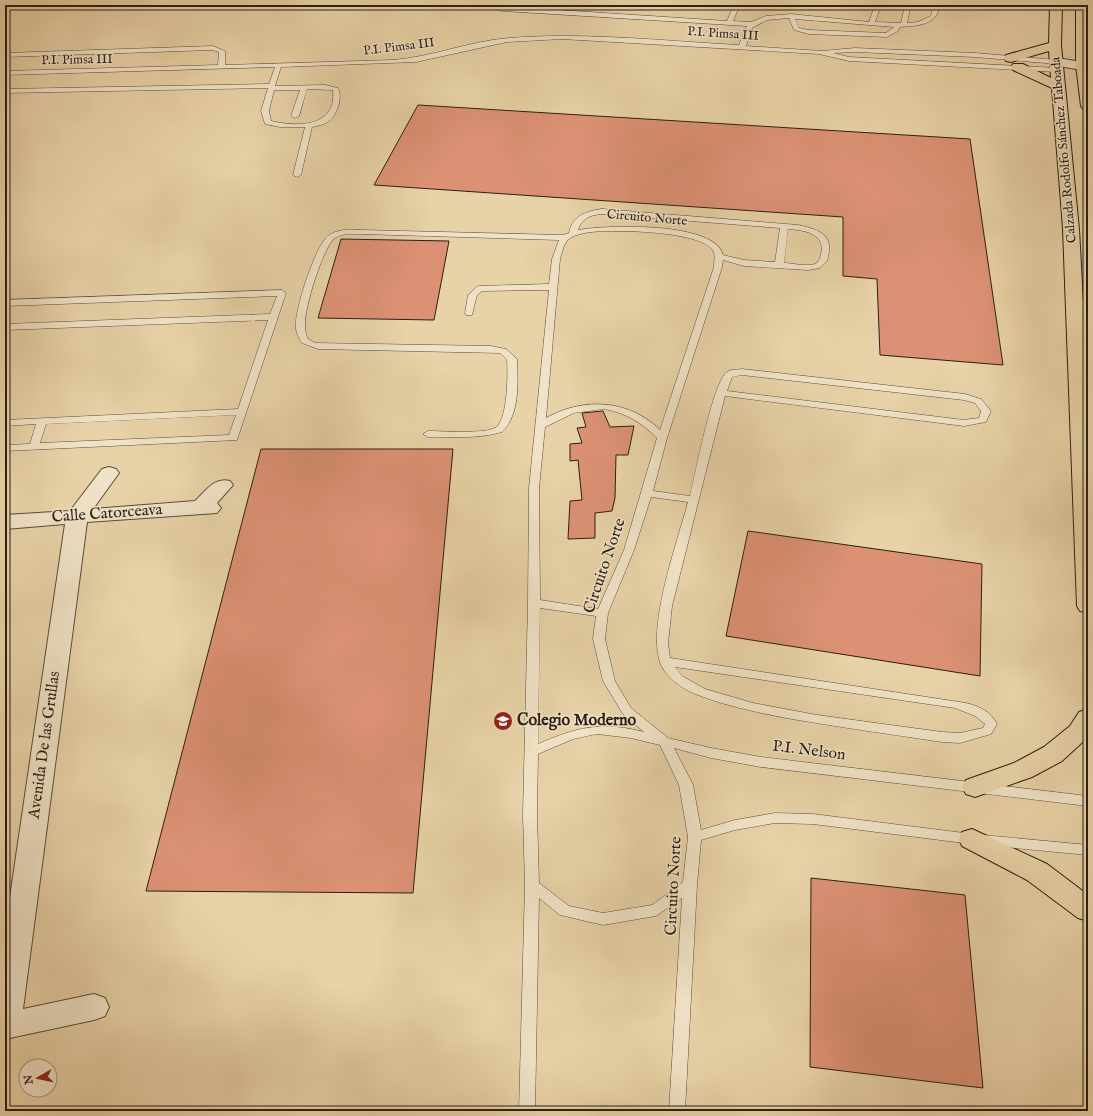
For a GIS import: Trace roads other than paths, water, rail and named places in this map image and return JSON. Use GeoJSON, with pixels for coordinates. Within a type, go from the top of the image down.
{"type":"FeatureCollection","features":[{"type":"Feature","properties":{"kind":"main road","name":"Calzada Rodolfo Sánchez Taboada"},"geometry":{"type":"LineString","coordinates":[[1056,5],[1055,45],[1070,229],[1088,606]]}},
{"type":"Feature","properties":{"kind":"main road","name":"Calzada Rodolfo Sánchez Taboada"},"geometry":{"type":"LineString","coordinates":[[1082,5],[1088,101]]}},
{"type":"Feature","properties":{"kind":"main road"},"geometry":{"type":"LineString","coordinates":[[1014,62],[1055,45]]}},
{"type":"Feature","properties":{"kind":"main road"},"geometry":{"type":"LineString","coordinates":[[1014,62],[1057,73]]}},
{"type":"Feature","properties":{"kind":"main road"},"geometry":{"type":"LineString","coordinates":[[975,787],[1013,775],[1060,749],[1083,727],[1088,718]]}},
{"type":"Feature","properties":{"kind":"main road"},"geometry":{"type":"LineString","coordinates":[[972,839],[1037,872],[1088,910]]}},
{"type":"Feature","properties":{"kind":"street"},"geometry":{"type":"LineString","coordinates":[[1057,73],[1086,69]]}},
{"type":"Feature","properties":{"kind":"street","name":"Avenida De las Grullas"},"geometry":{"type":"LineString","coordinates":[[5,1026],[77,516],[108,473]]}},
{"type":"Feature","properties":{"kind":"street","name":"Calle Catorceava"},"geometry":{"type":"LineString","coordinates":[[5,522],[205,507],[222,485]]}},
{"type":"Feature","properties":{"kind":"street"},"geometry":{"type":"LineString","coordinates":[[5,1026],[94,1007]]}},
{"type":"Feature","properties":{"kind":"lane"},"geometry":{"type":"LineString","coordinates":[[485,5],[502,8],[752,24],[770,18],[791,16],[901,24],[920,22],[932,18],[935,14],[936,5]]}},
{"type":"Feature","properties":{"kind":"lane"},"geometry":{"type":"LineString","coordinates":[[729,22],[736,5]]}},
{"type":"Feature","properties":{"kind":"lane"},"geometry":{"type":"LineString","coordinates":[[872,23],[878,5]]}},
{"type":"Feature","properties":{"kind":"lane"},"geometry":{"type":"LineString","coordinates":[[791,16],[796,29],[809,32],[887,35],[896,30],[901,24],[908,5]]}},
{"type":"Feature","properties":{"kind":"lane"},"geometry":{"type":"LineString","coordinates":[[742,47],[747,31],[752,24]]}},
{"type":"Feature","properties":{"kind":"lane","name":"P.I. Pimsa III"},"geometry":{"type":"LineString","coordinates":[[5,73],[360,64],[416,60],[481,45],[534,38],[591,37],[819,52],[855,50],[1014,62],[1057,73]]}},
{"type":"Feature","properties":{"kind":"lane"},"geometry":{"type":"LineString","coordinates":[[5,55],[213,48],[222,51],[223,59],[221,68]]}},
{"type":"Feature","properties":{"kind":"lane","name":"P.I. Pimsa III"},"geometry":{"type":"LineString","coordinates":[[819,52],[849,59],[1014,62]]}},
{"type":"Feature","properties":{"kind":"lane"},"geometry":{"type":"LineString","coordinates":[[5,91],[272,87],[334,88],[337,94],[329,118],[321,123],[309,125],[280,125],[268,122],[265,111],[272,87],[278,67]]}},
{"type":"Feature","properties":{"kind":"lane"},"geometry":{"type":"LineString","coordinates":[[295,116],[304,87]]}},
{"type":"Feature","properties":{"kind":"lane"},"geometry":{"type":"LineString","coordinates":[[296,175],[309,125]]}},
{"type":"Feature","properties":{"kind":"lane"},"geometry":{"type":"LineString","coordinates":[[528,1111],[532,885],[530,815],[534,603],[534,488],[556,259],[560,245],[569,235],[578,219],[585,215],[604,212],[784,225],[811,230],[818,233],[824,241],[826,255],[823,261],[817,266],[808,267],[744,263],[720,257]]}},
{"type":"Feature","properties":{"kind":"lane"},"geometry":{"type":"LineString","coordinates":[[779,266],[784,225]]}},
{"type":"Feature","properties":{"kind":"lane","name":"Circuito Norte"},"geometry":{"type":"LineString","coordinates":[[428,434],[468,433],[499,430],[505,424],[508,410],[513,370],[512,359],[503,351],[491,349],[332,348],[312,345],[305,341],[301,333],[300,323],[302,309],[312,277],[326,242],[330,238],[338,234],[362,232],[569,235],[585,229],[616,228],[657,231],[696,237],[713,245],[720,257],[718,267],[662,438],[647,493],[628,550],[602,613],[599,639],[609,681],[627,711],[664,741],[686,785],[695,837],[690,885],[677,1111]]}},
{"type":"Feature","properties":{"kind":"lane"},"geometry":{"type":"LineString","coordinates":[[469,313],[471,296],[476,289],[554,287]]}},
{"type":"Feature","properties":{"kind":"lane"},"geometry":{"type":"LineString","coordinates":[[5,303],[282,293],[233,438],[5,448]]}},
{"type":"Feature","properties":{"kind":"lane"},"geometry":{"type":"LineString","coordinates":[[5,327],[274,317]]}},
{"type":"Feature","properties":{"kind":"lane"},"geometry":{"type":"LineString","coordinates":[[665,661],[955,704],[976,710],[986,716],[991,724],[987,731],[975,736],[960,738],[942,737],[817,719],[753,707],[701,692],[678,679],[665,661],[662,643],[666,606],[721,393],[728,376],[731,373],[742,372],[965,397],[978,401],[986,412],[984,420],[981,422],[964,423],[721,393]]}},
{"type":"Feature","properties":{"kind":"lane"},"geometry":{"type":"LineString","coordinates":[[539,426],[554,416],[580,407],[611,407],[636,414],[654,428],[662,438]]}},
{"type":"Feature","properties":{"kind":"lane"},"geometry":{"type":"LineString","coordinates":[[5,423],[242,412]]}},
{"type":"Feature","properties":{"kind":"lane"},"geometry":{"type":"LineString","coordinates":[[34,447],[42,421]]}},
{"type":"Feature","properties":{"kind":"lane"},"geometry":{"type":"LineString","coordinates":[[647,493],[694,500]]}},
{"type":"Feature","properties":{"kind":"lane"},"geometry":{"type":"LineString","coordinates":[[534,603],[602,613]]}},
{"type":"Feature","properties":{"kind":"lane","name":"P.I. Nelson"},"geometry":{"type":"LineString","coordinates":[[532,751],[572,735],[597,730],[631,733],[711,753],[761,762],[1088,800]]}},
{"type":"Feature","properties":{"kind":"lane"},"geometry":{"type":"LineString","coordinates":[[695,837],[735,825],[775,818],[813,819],[972,839],[1088,850]]}},
{"type":"Feature","properties":{"kind":"lane"},"geometry":{"type":"LineString","coordinates":[[532,885],[565,911],[603,919],[656,910],[690,885]]}},
{"type":"Feature","properties":{"kind":"place","name":"Colegio Moderno"},"geometry":{"type":"Point","coordinates":[503,721]}}]}
